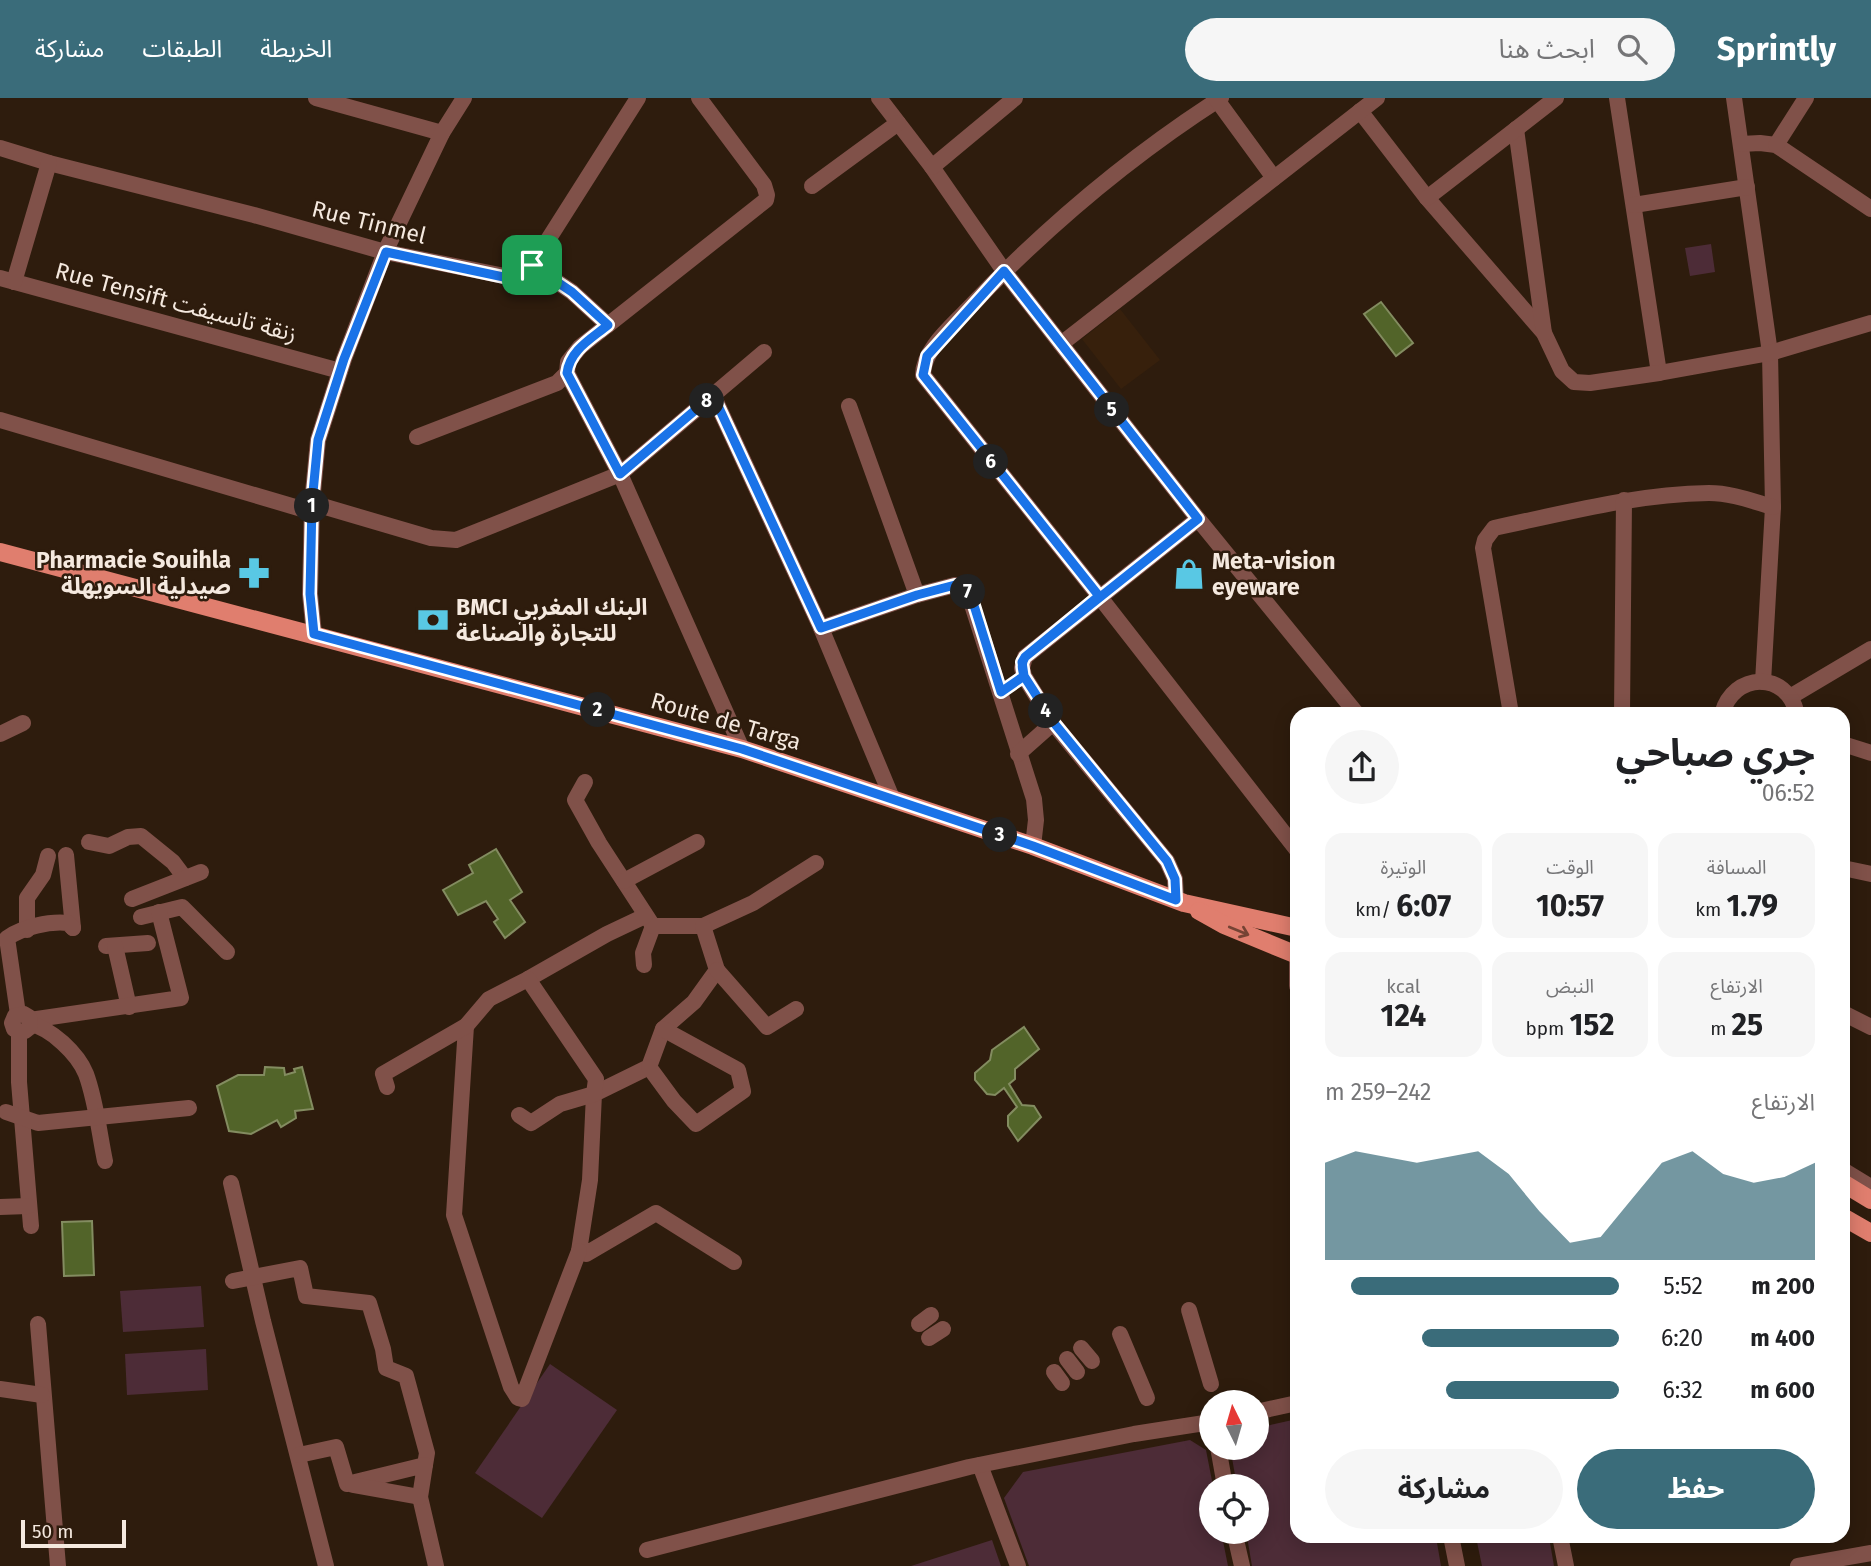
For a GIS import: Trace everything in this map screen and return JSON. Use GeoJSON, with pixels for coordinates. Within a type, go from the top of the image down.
{"type":"FeatureCollection","features":[{"type":"Feature","properties":{"kind":"main road","name":"Route de Targa"},"geometry":{"type":"LineString","coordinates":[[0,552],[742,749],[1033,846],[1180,902],[1224,925],[1290,953]]}},
{"type":"Feature","properties":{"kind":"main road","name":"Route de Targa"},"geometry":{"type":"LineString","coordinates":[[1180,902],[1290,926]]}},
{"type":"Feature","properties":{"kind":"main road"},"geometry":{"type":"LineString","coordinates":[[1850,1187],[1871,1200]]}},
{"type":"Feature","properties":{"kind":"main road"},"geometry":{"type":"LineString","coordinates":[[1850,1221],[1871,1233]]}},
{"type":"Feature","properties":{"kind":"street"},"geometry":{"type":"LineString","coordinates":[[316,98],[442,133]]}},
{"type":"Feature","properties":{"kind":"street"},"geometry":{"type":"LineString","coordinates":[[314,634],[310,594],[312,507],[318,440],[340,371],[386,252],[442,133],[464,98]]}},
{"type":"Feature","properties":{"kind":"street"},"geometry":{"type":"LineString","coordinates":[[608,325],[572,292],[532,265],[638,98]]}},
{"type":"Feature","properties":{"kind":"street"},"geometry":{"type":"LineString","coordinates":[[699,98],[764,185],[766,200],[572,355],[567,373],[620,474],[742,749]]}},
{"type":"Feature","properties":{"kind":"street"},"geometry":{"type":"LineString","coordinates":[[879,98],[932,167],[1004,271],[1198,519],[1351,707]]}},
{"type":"Feature","properties":{"kind":"street"},"geometry":{"type":"LineString","coordinates":[[932,167],[1015,98]]}},
{"type":"Feature","properties":{"kind":"street"},"geometry":{"type":"LineString","coordinates":[[1061,344],[1377,98]]}},
{"type":"Feature","properties":{"kind":"street"},"geometry":{"type":"LineString","coordinates":[[1427,198],[1556,98]]}},
{"type":"Feature","properties":{"kind":"street"},"geometry":{"type":"LineString","coordinates":[[1617,98],[1659,373]]}},
{"type":"Feature","properties":{"kind":"street"},"geometry":{"type":"LineString","coordinates":[[1734,98],[1770,353],[1773,507],[1763,682]]}},
{"type":"Feature","properties":{"kind":"street"},"geometry":{"type":"LineString","coordinates":[[1776,145],[1806,98]]}},
{"type":"Feature","properties":{"kind":"street"},"geometry":{"type":"LineString","coordinates":[[1274,178],[1219,99],[1182,123],[1082,202],[1004,271],[927,356],[923,375],[1290,841]]}},
{"type":"Feature","properties":{"kind":"street"},"geometry":{"type":"LineString","coordinates":[[1360,111],[1427,198],[1544,333],[1562,371],[1574,382],[1590,383],[1659,373],[1770,353],[1871,323]]}},
{"type":"Feature","properties":{"kind":"street"},"geometry":{"type":"LineString","coordinates":[[812,186],[898,123]]}},
{"type":"Feature","properties":{"kind":"street"},"geometry":{"type":"LineString","coordinates":[[1516,129],[1544,333]]}},
{"type":"Feature","properties":{"kind":"street"},"geometry":{"type":"LineString","coordinates":[[1741,144],[1776,145],[1871,209]]}},
{"type":"Feature","properties":{"kind":"street","name":"Rue Tinmel"},"geometry":{"type":"LineString","coordinates":[[0,148],[386,252],[513,279],[523,276],[532,265]]}},
{"type":"Feature","properties":{"kind":"street"},"geometry":{"type":"LineString","coordinates":[[7,280],[49,163]]}},
{"type":"Feature","properties":{"kind":"street"},"geometry":{"type":"LineString","coordinates":[[1634,205],[1747,187]]}},
{"type":"Feature","properties":{"kind":"street","name":"Rue Tensift زنقة تانسيفت"},"geometry":{"type":"LineString","coordinates":[[7,280],[340,371]]}},
{"type":"Feature","properties":{"kind":"street"},"geometry":{"type":"LineString","coordinates":[[0,420],[312,507],[431,538],[456,540],[620,474],[764,352]]}},
{"type":"Feature","properties":{"kind":"street"},"geometry":{"type":"LineString","coordinates":[[417,437],[557,383],[567,373]]}},
{"type":"Feature","properties":{"kind":"street"},"geometry":{"type":"LineString","coordinates":[[713,395],[821,628],[892,798]]}},
{"type":"Feature","properties":{"kind":"street"},"geometry":{"type":"LineString","coordinates":[[849,406],[917,595]]}},
{"type":"Feature","properties":{"kind":"street"},"geometry":{"type":"LineString","coordinates":[[1510,707],[1483,548],[1485,540],[1494,528],[1623,500],[1710,493],[1773,507]]}},
{"type":"Feature","properties":{"kind":"street"},"geometry":{"type":"LineString","coordinates":[[1622,707],[1623,500]]}},
{"type":"Feature","properties":{"kind":"street"},"geometry":{"type":"LineString","coordinates":[[1180,902],[1175,879],[1167,861],[1054,723],[1024,676],[1022,662],[1099,596],[1198,519]]}},
{"type":"Feature","properties":{"kind":"street"},"geometry":{"type":"LineString","coordinates":[[821,628],[955,585],[968,592],[1034,799],[1036,820],[1033,846]]}},
{"type":"Feature","properties":{"kind":"street"},"geometry":{"type":"LineString","coordinates":[[1790,697],[1871,649]]}},
{"type":"Feature","properties":{"kind":"street"},"geometry":{"type":"LineString","coordinates":[[1001,692],[1024,676]]}},
{"type":"Feature","properties":{"kind":"street"},"geometry":{"type":"LineString","coordinates":[[1725,707],[1733,692],[1747,684],[1763,682],[1779,687],[1790,697],[1794,707]]}},
{"type":"Feature","properties":{"kind":"street"},"geometry":{"type":"LineString","coordinates":[[0,734],[23,723]]}},
{"type":"Feature","properties":{"kind":"street"},"geometry":{"type":"LineString","coordinates":[[1018,754],[1054,723]]}},
{"type":"Feature","properties":{"kind":"street"},"geometry":{"type":"LineString","coordinates":[[1850,746],[1871,753]]}},
{"type":"Feature","properties":{"kind":"street"},"geometry":{"type":"LineString","coordinates":[[585,782],[575,800],[649,921],[643,953],[644,965]]}},
{"type":"Feature","properties":{"kind":"street"},"geometry":{"type":"LineString","coordinates":[[89,842],[109,846],[128,837],[141,836],[173,862],[185,878]]}},
{"type":"Feature","properties":{"kind":"street"},"geometry":{"type":"LineString","coordinates":[[624,881],[697,842]]}},
{"type":"Feature","properties":{"kind":"street"},"geometry":{"type":"LineString","coordinates":[[31,1226],[9,1115],[20,1098],[24,1023],[7,938],[16,932],[53,921],[68,923],[73,928],[66,855]]}},
{"type":"Feature","properties":{"kind":"street"},"geometry":{"type":"LineString","coordinates":[[27,930],[27,898],[43,875],[48,856]]}},
{"type":"Feature","properties":{"kind":"street"},"geometry":{"type":"LineString","coordinates":[[387,1087],[383,1074],[466,1026],[489,999],[607,934],[649,921],[703,926],[753,903],[816,863]]}},
{"type":"Feature","properties":{"kind":"street"},"geometry":{"type":"LineString","coordinates":[[1850,870],[1871,874]]}},
{"type":"Feature","properties":{"kind":"street"},"geometry":{"type":"LineString","coordinates":[[132,899],[201,872]]}},
{"type":"Feature","properties":{"kind":"street"},"geometry":{"type":"LineString","coordinates":[[141,917],[182,907],[227,952]]}},
{"type":"Feature","properties":{"kind":"street"},"geometry":{"type":"LineString","coordinates":[[24,1023],[181,998],[159,912]]}},
{"type":"Feature","properties":{"kind":"street"},"geometry":{"type":"LineString","coordinates":[[703,926],[718,970],[767,1027],[796,1009]]}},
{"type":"Feature","properties":{"kind":"street"},"geometry":{"type":"LineString","coordinates":[[129,1007],[110,946],[148,943]]}},
{"type":"Feature","properties":{"kind":"street"},"geometry":{"type":"LineString","coordinates":[[519,1115],[531,1123],[559,1104],[594,1094],[649,1067],[663,1029],[694,1002],[718,970]]}},
{"type":"Feature","properties":{"kind":"street"},"geometry":{"type":"LineString","coordinates":[[466,1026],[454,1215],[511,1387],[518,1398],[522,1399],[579,1251],[590,1180],[596,1079],[528,979]]}},
{"type":"Feature","properties":{"kind":"street"},"geometry":{"type":"LineString","coordinates":[[1850,1016],[1871,1027]]}},
{"type":"Feature","properties":{"kind":"street"},"geometry":{"type":"LineString","coordinates":[[24,1023],[43,1027],[61,1041],[85,1072],[105,1161]]}},
{"type":"Feature","properties":{"kind":"street"},"geometry":{"type":"LineString","coordinates":[[649,1067],[674,1101],[696,1124],[743,1091],[738,1070],[663,1029]]}},
{"type":"Feature","properties":{"kind":"street"},"geometry":{"type":"LineString","coordinates":[[9,1115],[38,1124],[189,1108]]}},
{"type":"Feature","properties":{"kind":"street"},"geometry":{"type":"LineString","coordinates":[[1850,1174],[1871,1187]]}},
{"type":"Feature","properties":{"kind":"street"},"geometry":{"type":"LineString","coordinates":[[231,1183],[326,1566]]}},
{"type":"Feature","properties":{"kind":"street"},"geometry":{"type":"LineString","coordinates":[[0,1208],[28,1206]]}},
{"type":"Feature","properties":{"kind":"street"},"geometry":{"type":"LineString","coordinates":[[579,1251],[586,1254],[656,1213],[734,1262]]}},
{"type":"Feature","properties":{"kind":"street"},"geometry":{"type":"LineString","coordinates":[[233,1280],[300,1268],[306,1296],[369,1303],[386,1368],[406,1376],[427,1453],[420,1497],[436,1566]]}},
{"type":"Feature","properties":{"kind":"street"},"geometry":{"type":"LineString","coordinates":[[1189,1310],[1211,1384]]}},
{"type":"Feature","properties":{"kind":"street"},"geometry":{"type":"LineString","coordinates":[[38,1324],[58,1566]]}},
{"type":"Feature","properties":{"kind":"street"},"geometry":{"type":"LineString","coordinates":[[1120,1334],[1147,1398]]}},
{"type":"Feature","properties":{"kind":"street"},"geometry":{"type":"LineString","coordinates":[[0,1389],[42,1395]]}},
{"type":"Feature","properties":{"kind":"street"},"geometry":{"type":"LineString","coordinates":[[1269,1409],[1290,1405]]}},
{"type":"Feature","properties":{"kind":"street"},"geometry":{"type":"LineString","coordinates":[[647,1550],[980,1465],[1199,1424]]}},
{"type":"Feature","properties":{"kind":"street"},"geometry":{"type":"LineString","coordinates":[[299,1455],[336,1447],[347,1484]]}},
{"type":"Feature","properties":{"kind":"street"},"geometry":{"type":"LineString","coordinates":[[347,1484],[425,1465]]}},
{"type":"Feature","properties":{"kind":"street"},"geometry":{"type":"LineString","coordinates":[[980,1465],[1018,1566]]}},
{"type":"Feature","properties":{"kind":"street"},"geometry":{"type":"LineString","coordinates":[[347,1484],[420,1497]]}},
{"type":"Feature","properties":{"kind":"street"},"geometry":{"type":"LineString","coordinates":[[1452,1543],[1457,1566]]}},
{"type":"Feature","properties":{"kind":"street"},"geometry":{"type":"LineString","coordinates":[[1561,1543],[1566,1566]]}},
{"type":"Feature","properties":{"kind":"street"},"geometry":{"type":"LineString","coordinates":[[1237,1544],[1242,1566]]}},
{"type":"Feature","properties":{"kind":"street"},"geometry":{"type":"LineString","coordinates":[[1798,1566],[1839,1563],[1871,1553]]}},
{"type":"Feature","properties":{"kind":"shaded area"},"geometry":{"type":"Polygon","coordinates":[[[1711,244],[1715,272],[1690,276],[1685,248],[1711,244]]]}},
{"type":"Feature","properties":{"kind":"shaded area"},"geometry":{"type":"Polygon","coordinates":[[[1381,302],[1413,343],[1396,356],[1364,314],[1381,302]]]}},
{"type":"Feature","properties":{"kind":"shaded area"},"geometry":{"type":"Polygon","coordinates":[[[1120,309],[1160,360],[1121,389],[1082,339],[1120,309]]]}},
{"type":"Feature","properties":{"kind":"shaded area"},"geometry":{"type":"Polygon","coordinates":[[[496,849],[522,892],[510,900],[525,922],[505,938],[494,922],[498,919],[486,901],[458,915],[443,890],[473,873],[469,865],[496,849]]]}},
{"type":"Feature","properties":{"kind":"shaded area"},"geometry":{"type":"Polygon","coordinates":[[[1024,1027],[1039,1049],[1015,1069],[1015,1079],[1009,1084],[1022,1105],[1034,1106],[1041,1117],[1018,1141],[1008,1126],[1008,1116],[1017,1107],[1004,1088],[995,1095],[987,1094],[975,1080],[975,1073],[990,1060],[992,1050],[1024,1027]]]}},
{"type":"Feature","properties":{"kind":"shaded area"},"geometry":{"type":"Polygon","coordinates":[[[265,1067],[284,1068],[285,1075],[302,1067],[313,1109],[295,1111],[296,1118],[281,1127],[277,1120],[251,1134],[229,1131],[217,1086],[238,1075],[264,1075],[265,1067]]]}},
{"type":"Feature","properties":{"kind":"shaded area"},"geometry":{"type":"Polygon","coordinates":[[[92,1221],[94,1275],[64,1276],[62,1222],[92,1221]]]}},
{"type":"Feature","properties":{"kind":"shaded area"},"geometry":{"type":"Polygon","coordinates":[[[201,1286],[204,1327],[123,1332],[120,1291],[201,1286]]]}},
{"type":"Feature","properties":{"kind":"shaded area"},"geometry":{"type":"Polygon","coordinates":[[[206,1349],[208,1390],[127,1395],[125,1354],[206,1349]]]}},
{"type":"Feature","properties":{"kind":"shaded area"},"geometry":{"type":"Polygon","coordinates":[[[550,1364],[617,1410],[542,1518],[475,1473],[550,1364]]]}},
{"type":"Feature","properties":{"kind":"shaded area"},"geometry":{"type":"Polygon","coordinates":[[[1290,1421],[1290,1543],[1437,1543],[1441,1566],[1252,1566],[1248,1544],[1269,1544],[1269,1474],[1235,1474],[1232,1460],[1269,1460],[1269,1425],[1290,1421]]]}},
{"type":"Feature","properties":{"kind":"shaded area"},"geometry":{"type":"Polygon","coordinates":[[[1190,1440],[1199,1446],[1199,1460],[1208,1460],[1211,1474],[1199,1474],[1199,1544],[1224,1544],[1228,1566],[1029,1566],[1004,1498],[1023,1472],[1190,1440]]]}},
{"type":"Feature","properties":{"kind":"shaded area"},"geometry":{"type":"Polygon","coordinates":[[[992,1540],[1001,1566],[911,1566],[992,1540]]]}},
{"type":"Feature","properties":{"kind":"shaded area"},"geometry":{"type":"Polygon","coordinates":[[[1477,1543],[1550,1543],[1554,1566],[1482,1566],[1477,1543]]]}},
{"type":"Feature","properties":{"kind":"place","name":"Pharmacie Souihla صيدلية السويهلة"},"geometry":{"type":"Point","coordinates":[254,573]}},
{"type":"Feature","properties":{"kind":"place","name":"Meta-vision eyeware"},"geometry":{"type":"Point","coordinates":[1189,574]}},
{"type":"Feature","properties":{"kind":"place","name":"BMCI البنك المغربي للتجارة والصناعة"},"geometry":{"type":"Point","coordinates":[433,620]}},
{"type":"Feature","properties":{"kind":"route"},"geometry":{"type":"LineString","coordinates":[[532,265],[519,279],[513,279],[386,252],[344,359],[318,440],[312,503],[310,594],[314,634],[742,749],[1033,846],[1176,900],[1175,879],[1167,861],[1054,723],[1024,676],[1022,662],[1099,596],[1198,519],[1004,271],[927,356],[923,375],[1099,596],[1025,657],[1022,662],[1022,668],[1024,676],[1001,692],[972,599],[962,587],[955,585],[917,595],[821,628],[713,395],[620,474],[567,373],[572,355],[608,325],[572,292],[532,265]]}}]}
